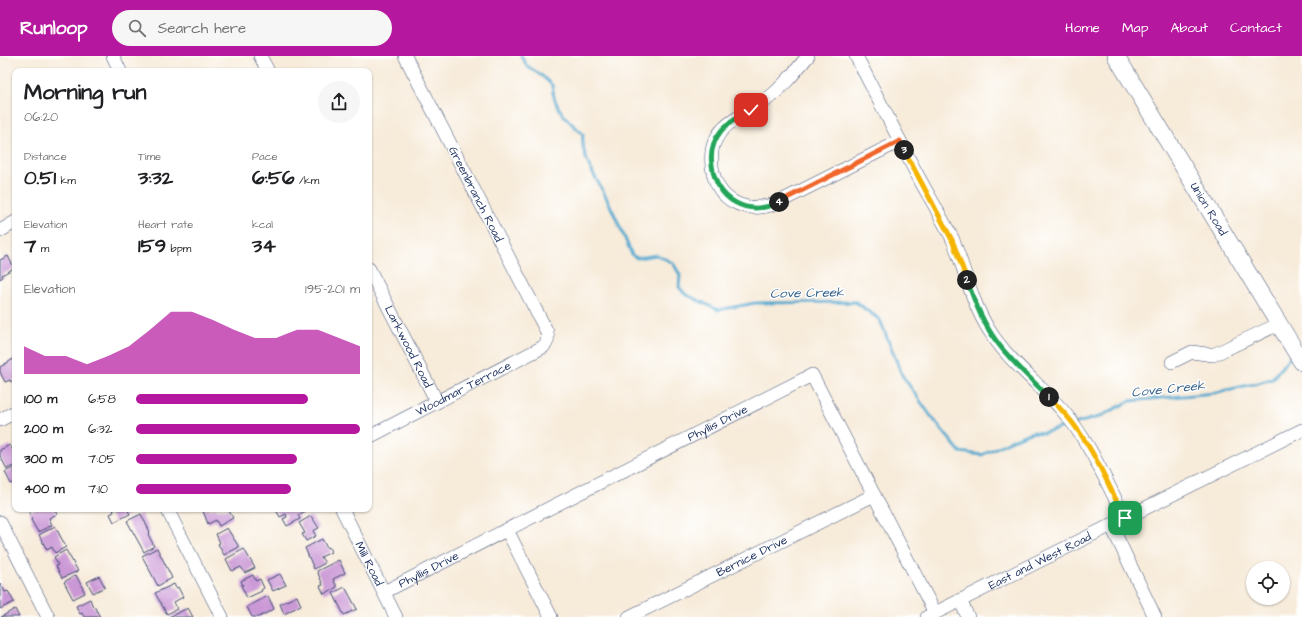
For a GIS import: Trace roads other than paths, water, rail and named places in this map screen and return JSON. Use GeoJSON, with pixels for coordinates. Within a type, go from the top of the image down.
{"type":"FeatureCollection","features":[{"type":"Feature","properties":{"kind":"main road","name":"Union Road"},"geometry":{"type":"LineString","coordinates":[[1116,56],[1302,362]]}},
{"type":"Feature","properties":{"kind":"street"},"geometry":{"type":"LineString","coordinates":[[113,56],[119,68]]}},
{"type":"Feature","properties":{"kind":"street"},"geometry":{"type":"LineString","coordinates":[[260,56],[266,68]]}},
{"type":"Feature","properties":{"kind":"street","name":"Greenbranch Road"},"geometry":{"type":"LineString","coordinates":[[405,56],[547,332]]}},
{"type":"Feature","properties":{"kind":"street"},"geometry":{"type":"LineString","coordinates":[[808,56],[779,89],[766,100],[721,130],[716,139],[712,148],[711,158],[713,173],[716,182],[730,199],[738,204],[748,207],[767,207],[900,141]]}},
{"type":"Feature","properties":{"kind":"street"},"geometry":{"type":"LineString","coordinates":[[856,56],[952,240],[975,302],[989,330],[1011,360],[1062,410],[1077,428],[1086,442],[1125,518]]}},
{"type":"Feature","properties":{"kind":"street"},"geometry":{"type":"LineString","coordinates":[[0,231],[12,224]]}},
{"type":"Feature","properties":{"kind":"street","name":"Larkwood Road"},"geometry":{"type":"LineString","coordinates":[[372,275],[437,402]]}},
{"type":"Feature","properties":{"kind":"street"},"geometry":{"type":"LineString","coordinates":[[1172,362],[1192,352],[1214,354],[1279,324]]}},
{"type":"Feature","properties":{"kind":"street","name":"Woodmar Terrace"},"geometry":{"type":"LineString","coordinates":[[372,435],[543,348],[547,343],[547,332]]}},
{"type":"Feature","properties":{"kind":"street","name":"Phyllis Drive"},"geometry":{"type":"LineString","coordinates":[[384,592],[812,375],[874,495],[931,615]]}},
{"type":"Feature","properties":{"kind":"street"},"geometry":{"type":"LineString","coordinates":[[0,420],[12,414]]}},
{"type":"Feature","properties":{"kind":"street","name":"East and West Road"},"geometry":{"type":"LineString","coordinates":[[931,615],[1302,430]]}},
{"type":"Feature","properties":{"kind":"street","name":"Bernice Drive"},"geometry":{"type":"LineString","coordinates":[[629,617],[874,495]]}},
{"type":"Feature","properties":{"kind":"street"},"geometry":{"type":"LineString","coordinates":[[169,512],[222,617]]}},
{"type":"Feature","properties":{"kind":"street","name":"Mill Road"},"geometry":{"type":"LineString","coordinates":[[344,512],[396,617]]}},
{"type":"Feature","properties":{"kind":"street"},"geometry":{"type":"LineString","coordinates":[[0,522],[48,617]]}},
{"type":"Feature","properties":{"kind":"street"},"geometry":{"type":"LineString","coordinates":[[1111,525],[1155,617]]}},
{"type":"Feature","properties":{"kind":"street"},"geometry":{"type":"LineString","coordinates":[[506,530],[551,617]]}},
{"type":"Feature","properties":{"kind":"street"},"geometry":{"type":"LineString","coordinates":[[960,600],[968,617]]}},
{"type":"Feature","properties":{"kind":"waterway","name":"Cove Creek"},"geometry":{"type":"LineString","coordinates":[[521,56],[527,66],[552,85],[558,107],[566,118],[583,134],[584,151],[590,168],[603,191],[632,255],[637,258],[657,255],[673,263],[680,275],[679,287],[685,294],[718,310],[755,303],[856,302],[880,320],[902,375],[930,415],[960,452],[982,455],[1010,441],[1033,432],[1043,433],[1070,425]]}},
{"type":"Feature","properties":{"kind":"waterway","name":"Cove Creek"},"geometry":{"type":"LineString","coordinates":[[1077,423],[1099,417],[1130,401],[1214,393],[1272,379],[1291,355]]}}]}
